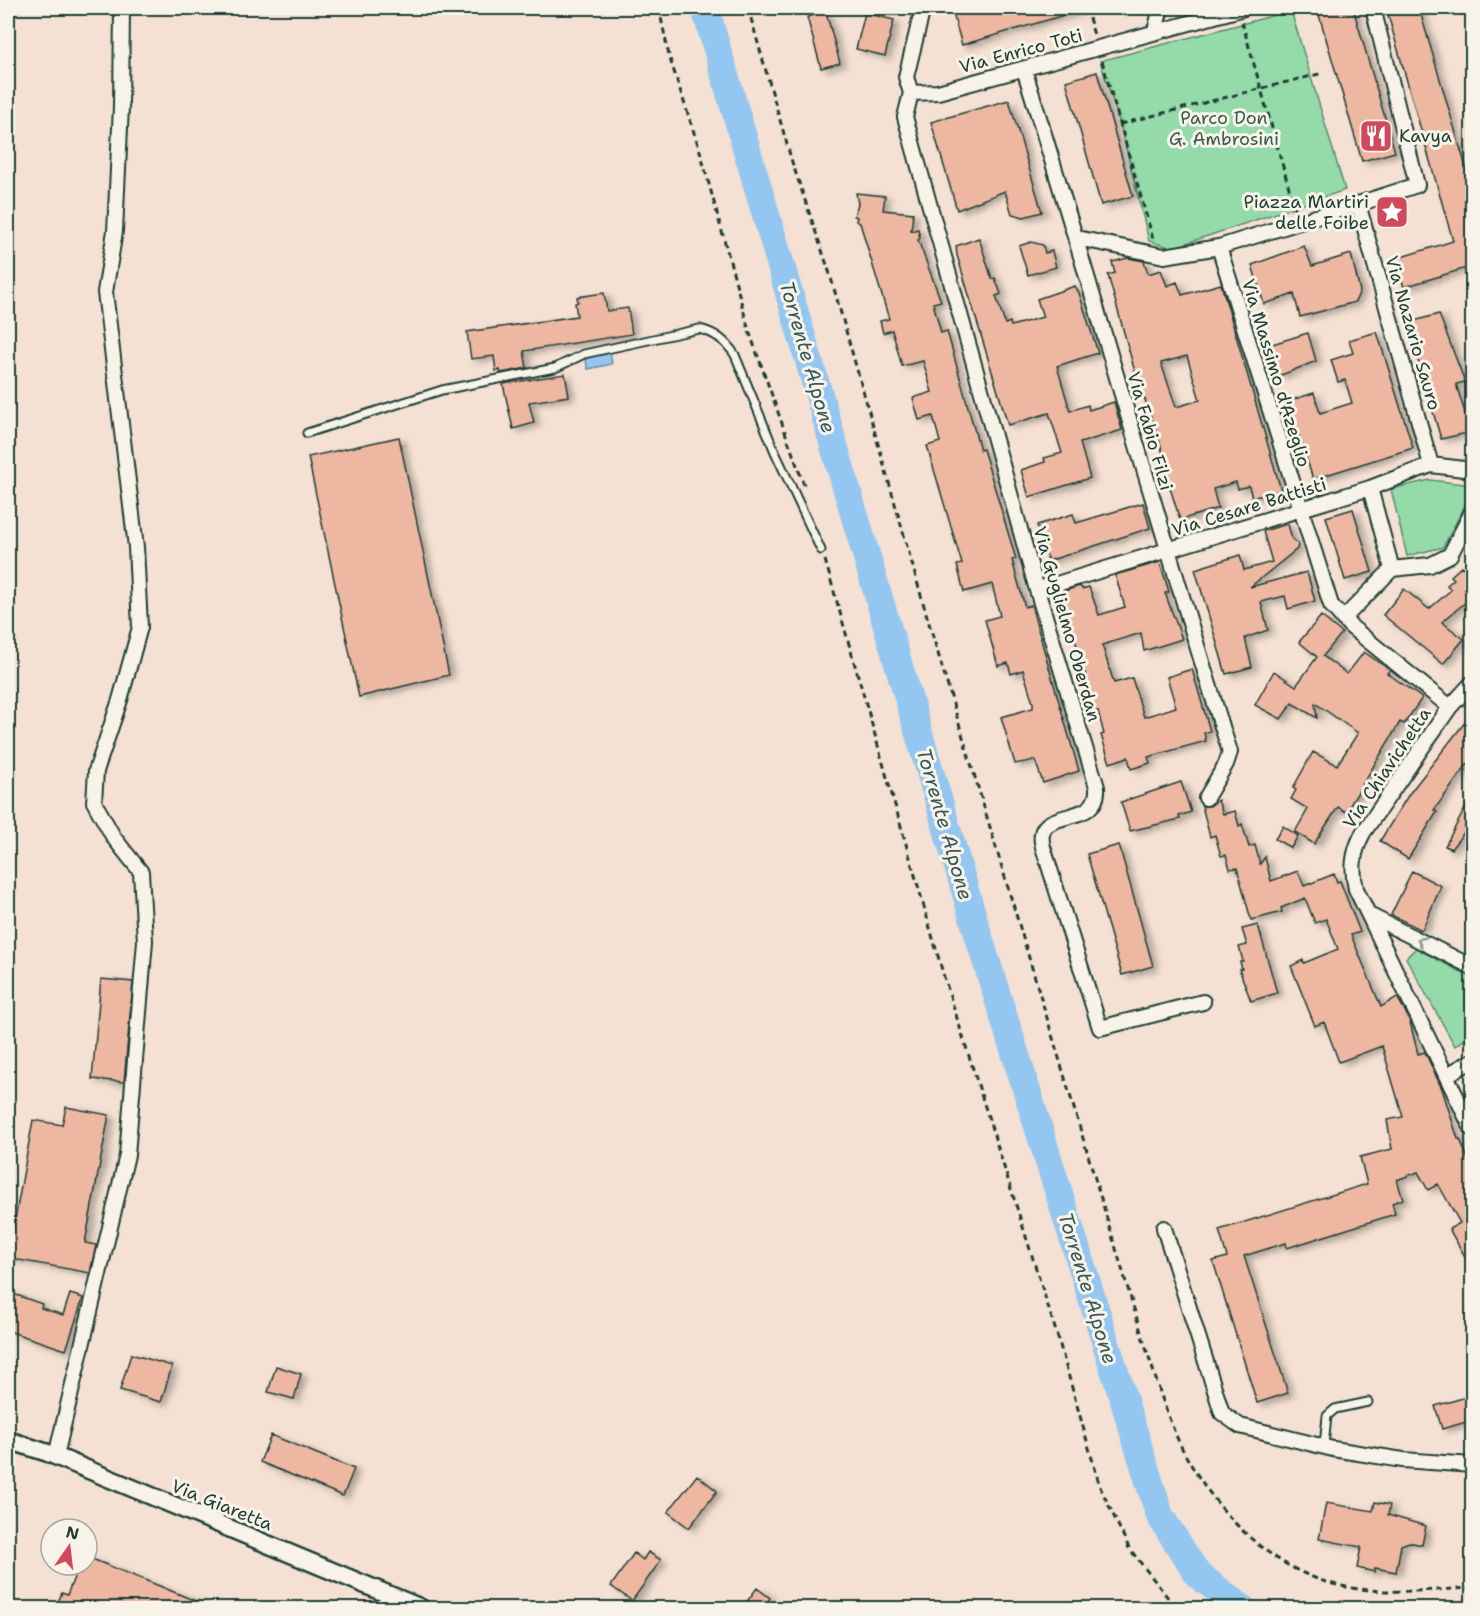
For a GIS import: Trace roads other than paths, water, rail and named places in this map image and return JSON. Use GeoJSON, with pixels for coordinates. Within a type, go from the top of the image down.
{"type":"FeatureCollection","features":[{"type":"Feature","properties":{"kind":"street"},"geometry":{"type":"LineString","coordinates":[[56,1456],[127,1155],[145,941],[141,872],[114,838],[94,802],[96,771],[140,627],[136,547],[105,292],[115,231],[121,107],[122,8]]}},
{"type":"Feature","properties":{"kind":"street","name":"Via Guglielmo Oberdan"},"geometry":{"type":"LineString","coordinates":[[923,8],[906,77],[911,93],[905,117],[1037,590],[1097,787],[1097,801],[1092,807],[1050,823],[1044,828],[1040,837],[1100,1028],[1203,1002]]}},
{"type":"Feature","properties":{"kind":"street"},"geometry":{"type":"LineString","coordinates":[[1155,31],[1161,8]]}},
{"type":"Feature","properties":{"kind":"street","name":"Via Enrico Toti"},"geometry":{"type":"LineString","coordinates":[[911,93],[926,94],[1024,69],[1241,8]]}},
{"type":"Feature","properties":{"kind":"street"},"geometry":{"type":"LineString","coordinates":[[1077,238],[1157,255],[1220,248],[1298,221],[1417,185],[1373,8]]}},
{"type":"Feature","properties":{"kind":"street","name":"Via Fabio Filzi"},"geometry":{"type":"LineString","coordinates":[[1024,69],[1077,238],[1166,552],[1230,752],[1227,764],[1206,798]]}},
{"type":"Feature","properties":{"kind":"street","name":"Via Nazario Sauro"},"geometry":{"type":"LineString","coordinates":[[1358,204],[1431,465]]}},
{"type":"Feature","properties":{"kind":"street","name":"Via Massimo d'Azeglio"},"geometry":{"type":"LineString","coordinates":[[1220,248],[1331,605],[1343,619],[1450,707]]}},
{"type":"Feature","properties":{"kind":"street","name":"Via Cesare Battisti"},"geometry":{"type":"LineString","coordinates":[[1037,590],[1370,488],[1431,465],[1473,470]]}},
{"type":"Feature","properties":{"kind":"street"},"geometry":{"type":"LineString","coordinates":[[1370,488],[1392,568]]}},
{"type":"Feature","properties":{"kind":"street"},"geometry":{"type":"LineString","coordinates":[[1343,619],[1392,568],[1430,565],[1450,555],[1473,512]]}},
{"type":"Feature","properties":{"kind":"street","name":"Via Chiavichetta"},"geometry":{"type":"LineString","coordinates":[[1473,683],[1450,707],[1356,848],[1353,874],[1369,915],[1473,1129]]}},
{"type":"Feature","properties":{"kind":"street"},"geometry":{"type":"LineString","coordinates":[[1369,915],[1473,968]]}},
{"type":"Feature","properties":{"kind":"street"},"geometry":{"type":"LineString","coordinates":[[1447,1075],[1473,1061]]}},
{"type":"Feature","properties":{"kind":"street"},"geometry":{"type":"LineString","coordinates":[[1164,1228],[1222,1413],[1240,1426],[1324,1446],[1403,1460],[1473,1465]]}},
{"type":"Feature","properties":{"kind":"street","name":"Via Giaretta"},"geometry":{"type":"LineString","coordinates":[[8,1440],[56,1456],[421,1608]]}},
{"type":"Feature","properties":{"kind":"lane"},"geometry":{"type":"LineString","coordinates":[[307,433],[442,390],[555,368],[584,354],[699,329],[710,331],[728,345],[735,355],[775,452],[821,550]]}},
{"type":"Feature","properties":{"kind":"lane"},"geometry":{"type":"LineString","coordinates":[[1324,1446],[1328,1416],[1335,1409],[1368,1402]]}},
{"type":"Feature","properties":{"kind":"water"},"geometry":{"type":"Polygon","coordinates":[[[610,352],[612,364],[588,369],[585,357],[610,352]]]}},
{"type":"Feature","properties":{"kind":"waterway","name":"Torrente Alpone"},"geometry":{"type":"LineString","coordinates":[[705,8],[980,941],[1160,1516],[1198,1575],[1242,1608]]}},
{"type":"Feature","properties":{"kind":"place","name":"Kavya"},"geometry":{"type":"Point","coordinates":[1376,136]}},
{"type":"Feature","properties":{"kind":"place","name":"Piazza Martiri delle Foibe"},"geometry":{"type":"Point","coordinates":[1392,212]}},
{"type":"Feature","properties":{"kind":"park label","name":"Parco Don G. Ambrosini"},"geometry":{"type":"Point","coordinates":[1224,128]}}]}
